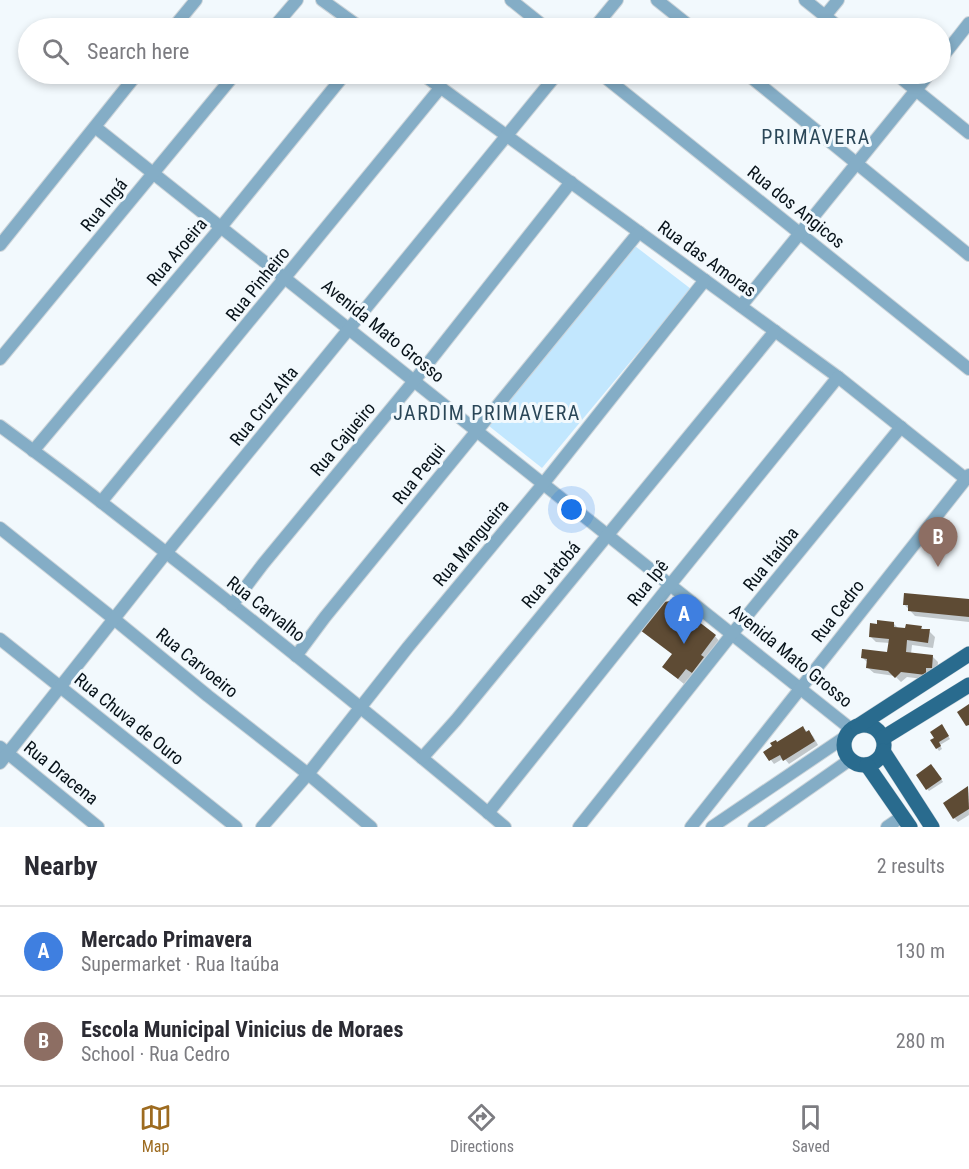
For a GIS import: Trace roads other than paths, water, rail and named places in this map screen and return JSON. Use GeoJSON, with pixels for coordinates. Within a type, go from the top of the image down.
{"type":"FeatureCollection","features":[{"type":"Feature","properties":{"kind":"main road"},"geometry":{"type":"LineString","coordinates":[[969,654],[851,731],[844,750],[847,756],[859,765],[874,762],[880,758],[883,745],[969,685]]}},
{"type":"Feature","properties":{"kind":"main road"},"geometry":{"type":"LineString","coordinates":[[851,731],[869,725],[879,731],[883,745],[932,827]]}},
{"type":"Feature","properties":{"kind":"main road"},"geometry":{"type":"LineString","coordinates":[[867,765],[907,822]]}},
{"type":"Feature","properties":{"kind":"street"},"geometry":{"type":"LineString","coordinates":[[181,18],[196,0]]}},
{"type":"Feature","properties":{"kind":"street"},"geometry":{"type":"LineString","coordinates":[[282,18],[297,0]]}},
{"type":"Feature","properties":{"kind":"street"},"geometry":{"type":"LineString","coordinates":[[322,0],[347,18]]}},
{"type":"Feature","properties":{"kind":"street"},"geometry":{"type":"LineString","coordinates":[[511,0],[534,18]]}},
{"type":"Feature","properties":{"kind":"street"},"geometry":{"type":"LineString","coordinates":[[602,18],[617,0]]}},
{"type":"Feature","properties":{"kind":"street"},"geometry":{"type":"LineString","coordinates":[[657,0],[680,18]]}},
{"type":"Feature","properties":{"kind":"street"},"geometry":{"type":"LineString","coordinates":[[805,0],[828,18]]}},
{"type":"Feature","properties":{"kind":"street"},"geometry":{"type":"LineString","coordinates":[[825,16],[838,0]]}},
{"type":"Feature","properties":{"kind":"street"},"geometry":{"type":"LineString","coordinates":[[951,46],[969,24]]}},
{"type":"Feature","properties":{"kind":"street"},"geometry":{"type":"LineString","coordinates":[[0,245],[129,84]]}},
{"type":"Feature","properties":{"kind":"street","name":"Rua Ingá"},"geometry":{"type":"LineString","coordinates":[[0,359],[227,84]]}},
{"type":"Feature","properties":{"kind":"street","name":"Rua Aroeira"},"geometry":{"type":"LineString","coordinates":[[33,451],[221,227],[337,84]]}},
{"type":"Feature","properties":{"kind":"street","name":"Rua das Amoras"},"geometry":{"type":"LineString","coordinates":[[437,84],[838,377],[967,477]]}},
{"type":"Feature","properties":{"kind":"street","name":"Rua Cruz Alta"},"geometry":{"type":"LineString","coordinates":[[3,754],[61,687],[166,554],[549,84]]}},
{"type":"Feature","properties":{"kind":"street","name":"Rua dos Angicos"},"geometry":{"type":"LineString","coordinates":[[614,84],[969,369]]}},
{"type":"Feature","properties":{"kind":"street"},"geometry":{"type":"LineString","coordinates":[[759,84],[969,255]]}},
{"type":"Feature","properties":{"kind":"street"},"geometry":{"type":"LineString","coordinates":[[908,84],[969,133]]}},
{"type":"Feature","properties":{"kind":"street"},"geometry":{"type":"LineString","coordinates":[[741,306],[921,84]]}},
{"type":"Feature","properties":{"kind":"street","name":"Rua Pinheiro"},"geometry":{"type":"LineString","coordinates":[[101,502],[441,87]]}},
{"type":"Feature","properties":{"kind":"street","name":"Avenida Mato Grosso"},"geometry":{"type":"LineString","coordinates":[[95,127],[851,731]]}},
{"type":"Feature","properties":{"kind":"street","name":"Rua Cajueiro"},"geometry":{"type":"LineString","coordinates":[[232,605],[414,381],[571,182]]}},
{"type":"Feature","properties":{"kind":"street","name":"Rua Pequi"},"geometry":{"type":"LineString","coordinates":[[296,656],[325,617],[639,232]]}},
{"type":"Feature","properties":{"kind":"street","name":"Rua Mangueira"},"geometry":{"type":"LineString","coordinates":[[262,827],[308,774],[408,647],[543,484],[705,280]]}},
{"type":"Feature","properties":{"kind":"street","name":"Rua Jatobá"},"geometry":{"type":"LineString","coordinates":[[422,758],[456,720],[775,331]]}},
{"type":"Feature","properties":{"kind":"street","name":"Rua Ipê"},"geometry":{"type":"LineString","coordinates":[[488,813],[838,377]]}},
{"type":"Feature","properties":{"kind":"street","name":"Rua Carvalho"},"geometry":{"type":"LineString","coordinates":[[0,426],[232,605],[505,827]]}},
{"type":"Feature","properties":{"kind":"street","name":"Rua Itaúba"},"geometry":{"type":"LineString","coordinates":[[579,827],[732,634],[901,427]]}},
{"type":"Feature","properties":{"kind":"street","name":"Rua Cedro"},"geometry":{"type":"LineString","coordinates":[[691,827],[967,477]]}},
{"type":"Feature","properties":{"kind":"street","name":"Rua Carvoeiro"},"geometry":{"type":"LineString","coordinates":[[0,528],[371,827]]}},
{"type":"Feature","properties":{"kind":"street","name":"Rua Chuva de Ouro"},"geometry":{"type":"LineString","coordinates":[[0,639],[236,827]]}},
{"type":"Feature","properties":{"kind":"street"},"geometry":{"type":"LineString","coordinates":[[712,827],[851,731]]}},
{"type":"Feature","properties":{"kind":"street","name":"Rua Dracena"},"geometry":{"type":"LineString","coordinates":[[3,754],[98,827]]}},
{"type":"Feature","properties":{"kind":"street"},"geometry":{"type":"LineString","coordinates":[[754,827],[851,759]]}},
{"type":"Feature","properties":{"kind":"street"},"geometry":{"type":"LineString","coordinates":[[887,827],[907,822]]}},
{"type":"Feature","properties":{"kind":"place","name":"Escola Municipal Vinicius de Moraes"},"geometry":{"type":"Point","coordinates":[938,567]}},
{"type":"Feature","properties":{"kind":"place","name":"Mercado Primavera"},"geometry":{"type":"Point","coordinates":[684,644]}},
{"type":"Feature","properties":{"kind":"district","name":"PRIMAVERA"},"geometry":{"type":"Point","coordinates":[816,137]}},
{"type":"Feature","properties":{"kind":"district","name":"JARDIM PRIMAVERA"},"geometry":{"type":"Point","coordinates":[487,413]}}]}
